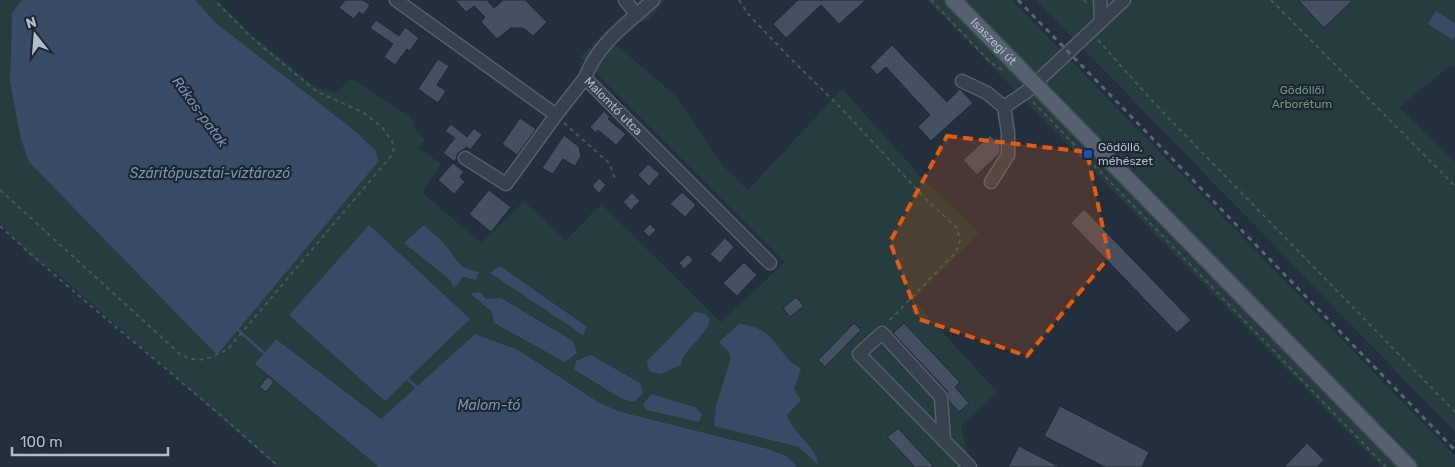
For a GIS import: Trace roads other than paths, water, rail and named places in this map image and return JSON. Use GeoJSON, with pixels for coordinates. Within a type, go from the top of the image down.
{"type":"FeatureCollection","features":[{"type":"Feature","properties":{"kind":"main road","name":"Isaszegi út"},"geometry":{"type":"LineString","coordinates":[[953,0],[1030,88],[1409,467]]}},
{"type":"Feature","properties":{"kind":"street"},"geometry":{"type":"LineString","coordinates":[[396,0],[556,115]]}},
{"type":"Feature","properties":{"kind":"street"},"geometry":{"type":"LineString","coordinates":[[625,0],[637,15]]}},
{"type":"Feature","properties":{"kind":"street"},"geometry":{"type":"LineString","coordinates":[[585,78],[590,64],[602,46],[653,0]]}},
{"type":"Feature","properties":{"kind":"street"},"geometry":{"type":"LineString","coordinates":[[1100,0],[1101,21]]}},
{"type":"Feature","properties":{"kind":"street"},"geometry":{"type":"LineString","coordinates":[[1004,107],[1030,88],[1124,0]]}},
{"type":"Feature","properties":{"kind":"street","name":"Malomtó utca"},"geometry":{"type":"LineString","coordinates":[[465,158],[506,184],[585,78],[770,264]]}},
{"type":"Feature","properties":{"kind":"street"},"geometry":{"type":"LineString","coordinates":[[962,81],[987,93],[1004,107],[1008,132],[1008,155],[991,182]]}},
{"type":"Feature","properties":{"kind":"street"},"geometry":{"type":"LineString","coordinates":[[944,441],[941,397],[882,333],[859,354],[944,441],[970,467]]}},
{"type":"Feature","properties":{"kind":"water","name":"Száritópusztai-víztározó"},"geometry":{"type":"Polygon","coordinates":[[[22,0],[195,0],[217,24],[355,131],[376,151],[378,162],[217,355],[29,162],[20,136],[10,82],[12,13],[22,0]]]}},
{"type":"Feature","properties":{"kind":"water"},"geometry":{"type":"Polygon","coordinates":[[[1436,11],[1455,23],[1455,36],[1453,40],[1428,24],[1436,11]]]}},
{"type":"Feature","properties":{"kind":"water"},"geometry":{"type":"Polygon","coordinates":[[[369,225],[470,319],[385,401],[289,315],[369,225]]]}},
{"type":"Feature","properties":{"kind":"water"},"geometry":{"type":"Polygon","coordinates":[[[424,225],[445,244],[460,264],[467,269],[479,272],[476,280],[463,277],[454,288],[449,279],[404,243],[424,225]]]}},
{"type":"Feature","properties":{"kind":"water"},"geometry":{"type":"Polygon","coordinates":[[[500,266],[587,327],[583,335],[490,273],[500,266]]]}},
{"type":"Feature","properties":{"kind":"water"},"geometry":{"type":"Polygon","coordinates":[[[480,292],[486,299],[501,298],[573,341],[577,353],[565,362],[494,323],[492,312],[470,293],[480,292]]]}},
{"type":"Feature","properties":{"kind":"water"},"geometry":{"type":"Polygon","coordinates":[[[695,312],[706,314],[710,320],[703,333],[685,355],[681,365],[661,374],[649,371],[647,361],[695,312]]]}},
{"type":"Feature","properties":{"kind":"water"},"geometry":{"type":"Polygon","coordinates":[[[739,324],[755,327],[767,334],[777,344],[787,359],[801,369],[794,389],[801,400],[787,415],[794,428],[814,453],[817,464],[799,447],[714,426],[716,406],[731,358],[729,352],[719,342],[739,324]]]}},
{"type":"Feature","properties":{"kind":"water","name":"Malom-tó"},"geometry":{"type":"Polygon","coordinates":[[[475,334],[518,350],[598,402],[621,412],[768,449],[786,456],[798,467],[379,467],[255,364],[276,339],[381,419],[475,334]]]}},
{"type":"Feature","properties":{"kind":"water"},"geometry":{"type":"Polygon","coordinates":[[[591,355],[640,383],[643,393],[634,402],[620,398],[574,369],[576,361],[591,355]]]}},
{"type":"Feature","properties":{"kind":"water"},"geometry":{"type":"Polygon","coordinates":[[[651,394],[695,407],[702,414],[699,422],[647,410],[643,405],[651,394]]]}},
{"type":"Feature","properties":{"kind":"waterway"},"geometry":{"type":"LineString","coordinates":[[238,330],[264,353]]}},
{"type":"Feature","properties":{"kind":"waterway","name":"Rákos-patak"},"geometry":{"type":"LineString","coordinates":[[405,376],[419,390]]}},
{"type":"Feature","properties":{"kind":"railway"},"geometry":{"type":"LineString","coordinates":[[1018,0],[1455,450]]}},
{"type":"Feature","properties":{"kind":"place","name":"Gödöllő, méhészet"},"geometry":{"type":"Point","coordinates":[1088,154]}},
{"type":"Feature","properties":{"kind":"park label","name":"Gödöllői Arborétum"},"geometry":{"type":"Point","coordinates":[1302,97]}}]}
